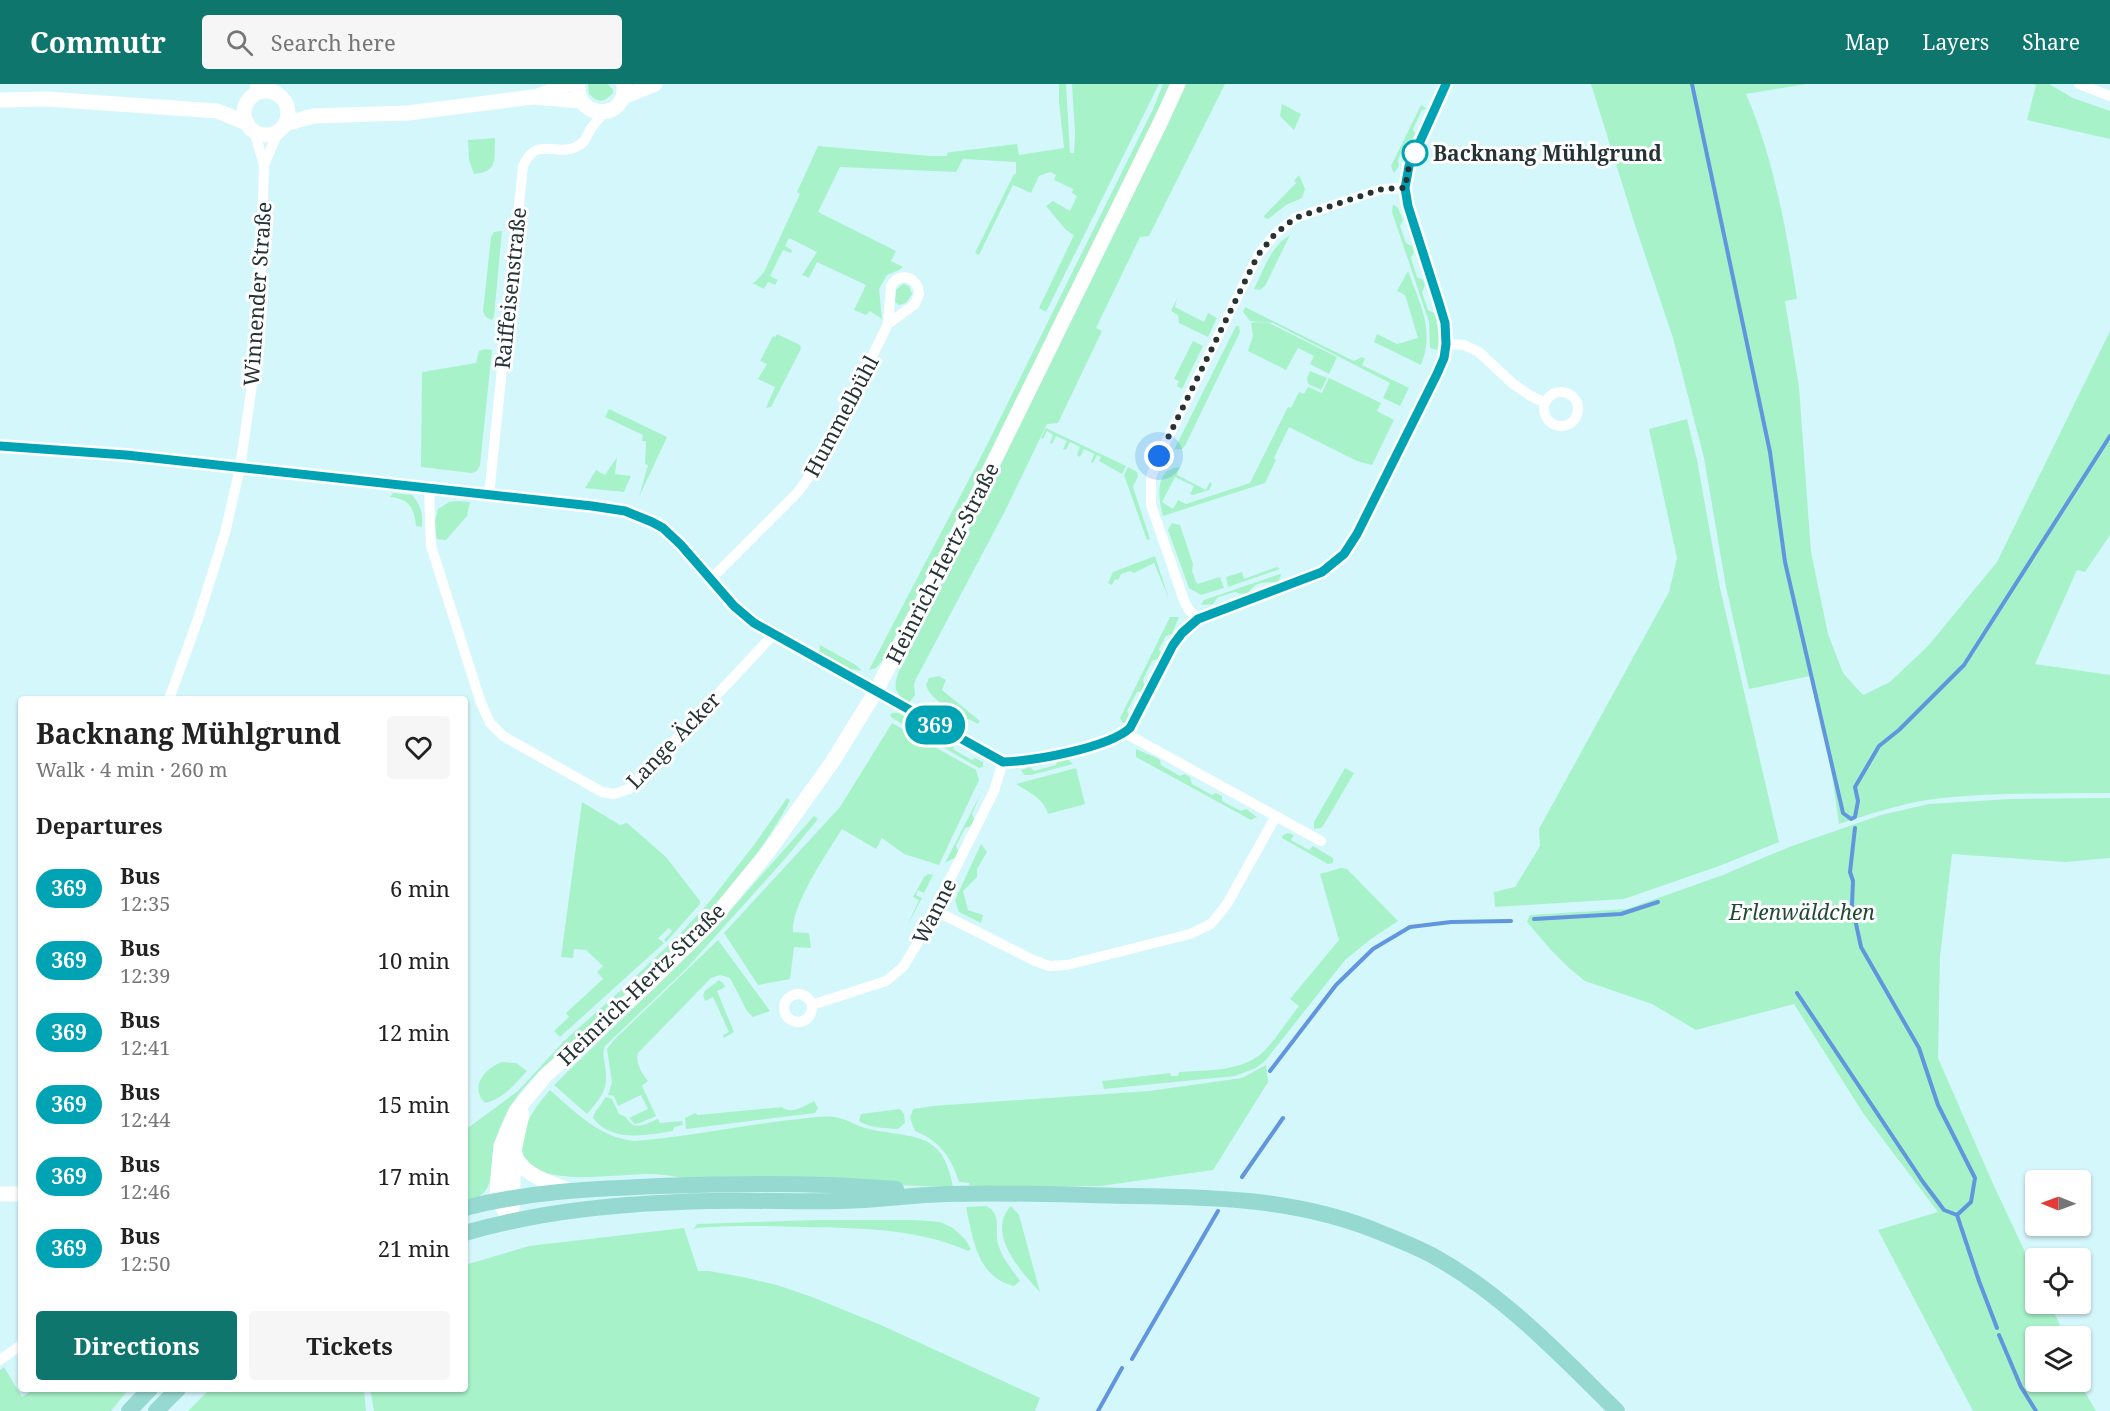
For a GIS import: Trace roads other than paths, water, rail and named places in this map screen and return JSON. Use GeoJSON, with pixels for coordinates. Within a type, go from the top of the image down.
{"type":"FeatureCollection","features":[{"type":"Feature","properties":{"kind":"main road"},"geometry":{"type":"LineString","coordinates":[[533,98],[568,84]]}},
{"type":"Feature","properties":{"kind":"main road"},"geometry":{"type":"LineString","coordinates":[[578,84],[578,93],[583,104]]}},
{"type":"Feature","properties":{"kind":"main road"},"geometry":{"type":"LineString","coordinates":[[0,100],[47,99],[217,111],[265,135],[313,116],[408,114],[533,98],[583,104],[597,112],[606,111],[617,105],[624,91],[655,84]]}},
{"type":"Feature","properties":{"kind":"main road","name":"Heinrich-Hertz-Straße"},"geometry":{"type":"LineString","coordinates":[[511,1220],[505,1198],[501,1146],[516,1111],[546,1075],[670,963],[734,894],[810,796],[876,691],[973,504],[1178,84]]}},
{"type":"Feature","properties":{"kind":"main road"},"geometry":{"type":"LineString","coordinates":[[217,111],[252,93],[262,92],[276,94],[313,116]]}},
{"type":"Feature","properties":{"kind":"main road"},"geometry":{"type":"LineString","coordinates":[[250,127],[244,112],[252,93]]}},
{"type":"Feature","properties":{"kind":"main road"},"geometry":{"type":"LineString","coordinates":[[276,94],[288,110],[281,128]]}},
{"type":"Feature","properties":{"kind":"main road","name":"Heinrich-Hertz-Straße"},"geometry":{"type":"LineString","coordinates":[[505,1198],[522,1113],[530,1093]]}},
{"type":"Feature","properties":{"kind":"main road"},"geometry":{"type":"LineString","coordinates":[[514,1151],[517,1161],[526,1170],[568,1190]]}},
{"type":"Feature","properties":{"kind":"main road"},"geometry":{"type":"LineString","coordinates":[[468,1207],[505,1198],[568,1190],[747,1183],[867,1186],[947,1194],[1237,1199],[1283,1204],[1330,1215],[1382,1233],[1435,1257],[1492,1295],[1541,1337],[1617,1411]]}},
{"type":"Feature","properties":{"kind":"main road"},"geometry":{"type":"LineString","coordinates":[[0,1194],[18,1194]]}},
{"type":"Feature","properties":{"kind":"main road"},"geometry":{"type":"LineString","coordinates":[[468,1232],[511,1220],[560,1212],[638,1205],[707,1201],[845,1201],[947,1194]]}},
{"type":"Feature","properties":{"kind":"main road"},"geometry":{"type":"LineString","coordinates":[[129,1411],[147,1392]]}},
{"type":"Feature","properties":{"kind":"main road"},"geometry":{"type":"LineString","coordinates":[[156,1411],[175,1392]]}},
{"type":"Feature","properties":{"kind":"street"},"geometry":{"type":"LineString","coordinates":[[0,446],[126,455],[603,507],[637,515],[659,526],[672,536],[734,606],[773,635],[1003,762],[1022,761],[1086,748],[1125,733],[1135,721],[1173,645],[1182,633],[1198,619],[1305,579],[1331,566],[1344,554],[1357,534],[1444,358],[1446,344],[1442,313],[1408,206],[1405,188],[1409,166],[1446,84]]}},
{"type":"Feature","properties":{"kind":"street"},"geometry":{"type":"LineString","coordinates":[[2079,84],[2110,96]]}},
{"type":"Feature","properties":{"kind":"street"},"geometry":{"type":"LineString","coordinates":[[583,104],[591,129]]}},
{"type":"Feature","properties":{"kind":"street","name":"Raiffeisenstraße"},"geometry":{"type":"LineString","coordinates":[[489,495],[523,166],[526,159],[539,149],[577,147],[587,139],[591,129],[606,111]]}},
{"type":"Feature","properties":{"kind":"street","name":"Winnender Straße"},"geometry":{"type":"LineString","coordinates":[[170,696],[198,620],[225,533],[240,468],[259,330],[264,165],[250,127]]}},
{"type":"Feature","properties":{"kind":"street","name":"Winnender Straße"},"geometry":{"type":"LineString","coordinates":[[264,165],[281,128]]}},
{"type":"Feature","properties":{"kind":"street"},"geometry":{"type":"LineString","coordinates":[[1198,619],[1185,603],[1151,505],[1151,477],[1159,456],[1258,255],[1275,234],[1295,218],[1309,213],[1382,189],[1405,188]]}},
{"type":"Feature","properties":{"kind":"street","name":"Hummelbühl"},"geometry":{"type":"LineString","coordinates":[[711,579],[810,478],[824,455],[888,324]]}},
{"type":"Feature","properties":{"kind":"street"},"geometry":{"type":"LineString","coordinates":[[1446,344],[1464,345],[1479,352],[1512,383],[1545,403]]}},
{"type":"Feature","properties":{"kind":"street","name":"Lange Äcker"},"geometry":{"type":"LineString","coordinates":[[429,489],[431,546],[481,703],[490,723],[503,736],[602,792],[614,794],[629,789],[773,635]]}},
{"type":"Feature","properties":{"kind":"street"},"geometry":{"type":"LineString","coordinates":[[1125,733],[1320,841]]}},
{"type":"Feature","properties":{"kind":"street","name":"Wanne"},"geometry":{"type":"LineString","coordinates":[[812,1005],[886,981],[900,971],[912,954],[994,791],[1003,762]]}},
{"type":"Feature","properties":{"kind":"street"},"geometry":{"type":"LineString","coordinates":[[934,910],[1034,960],[1054,966],[1074,964],[1172,939],[1205,927],[1219,916],[1276,816]]}},
{"type":"Feature","properties":{"kind":"street"},"geometry":{"type":"LineString","coordinates":[[0,1360],[18,1347]]}},
{"type":"Feature","properties":{"kind":"waterway"},"geometry":{"type":"LineString","coordinates":[[1692,84],[1770,452],[1785,562],[1843,813],[1851,819],[1855,817],[1858,801],[1855,787],[1879,746],[1899,730],[1964,665],[2110,436]]}},
{"type":"Feature","properties":{"kind":"waterway"},"geometry":{"type":"LineString","coordinates":[[1855,828],[1850,872],[1853,881],[1852,905],[1861,947],[1919,1048],[1938,1105],[1975,1178],[1971,1202],[1957,1215],[1997,1328]]}},
{"type":"Feature","properties":{"kind":"waterway"},"geometry":{"type":"LineString","coordinates":[[1534,919],[1621,914],[1658,902]]}},
{"type":"Feature","properties":{"kind":"waterway"},"geometry":{"type":"LineString","coordinates":[[1270,1071],[1336,985],[1373,949],[1410,927],[1451,922],[1511,921]]}},
{"type":"Feature","properties":{"kind":"waterway"},"geometry":{"type":"LineString","coordinates":[[1797,993],[1923,1182],[1944,1210],[1957,1215]]}},
{"type":"Feature","properties":{"kind":"waterway"},"geometry":{"type":"LineString","coordinates":[[1242,1177],[1283,1118]]}},
{"type":"Feature","properties":{"kind":"waterway"},"geometry":{"type":"LineString","coordinates":[[1132,1359],[1218,1211]]}},
{"type":"Feature","properties":{"kind":"waterway"},"geometry":{"type":"LineString","coordinates":[[1999,1335],[2021,1387],[2036,1411]]}},
{"type":"Feature","properties":{"kind":"waterway"},"geometry":{"type":"LineString","coordinates":[[1098,1411],[1122,1368]]}},
{"type":"Feature","properties":{"kind":"place","name":"Backnang Mühlgrund"},"geometry":{"type":"Point","coordinates":[1415,153]}},
{"type":"Feature","properties":{"kind":"park label","name":"Erlenwäldchen"},"geometry":{"type":"Point","coordinates":[1802,912]}}]}
